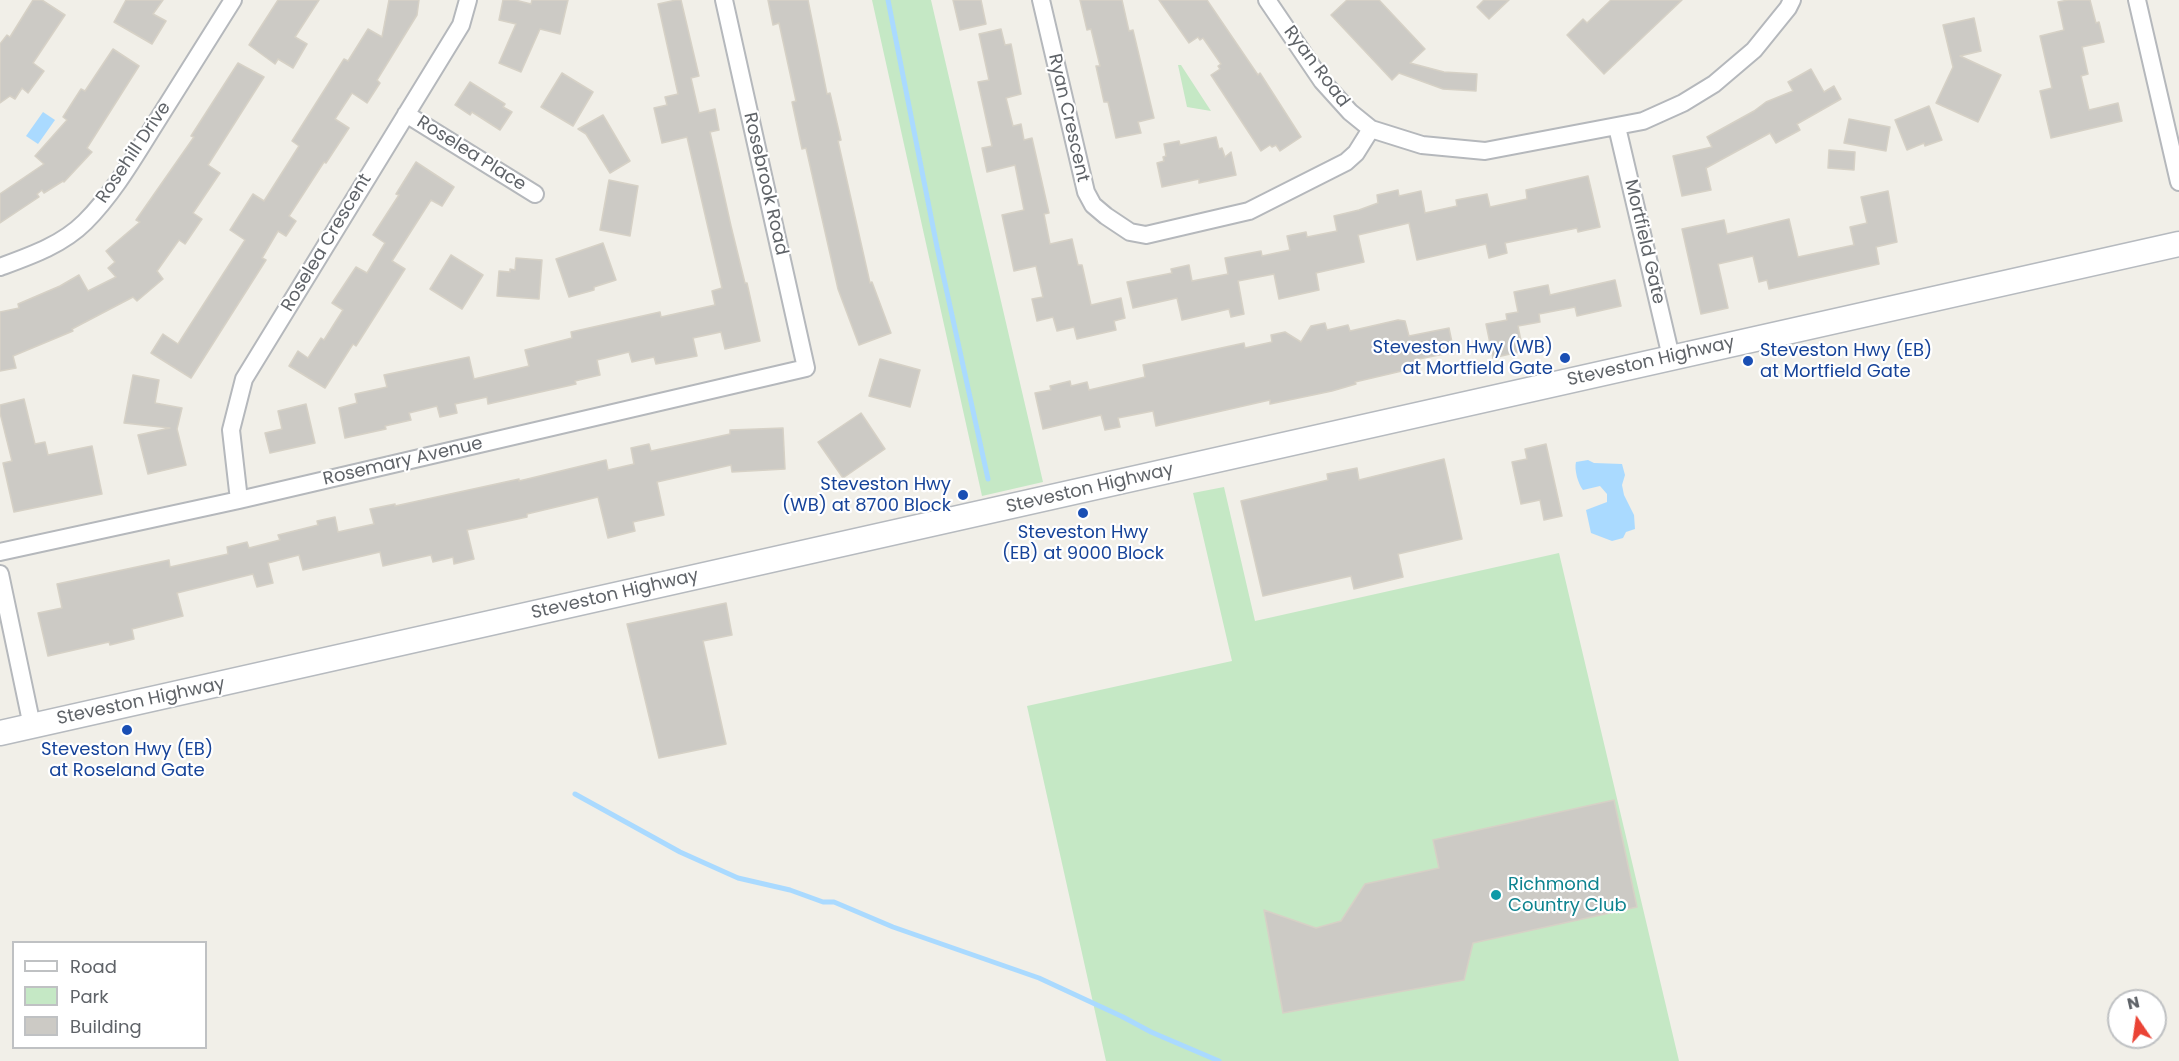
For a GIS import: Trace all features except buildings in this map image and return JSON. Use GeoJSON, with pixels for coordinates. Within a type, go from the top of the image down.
{"type":"FeatureCollection","features":[{"type":"Feature","properties":{"kind":"main road","name":"Steveston Highway"},"geometry":{"type":"LineString","coordinates":[[0,733],[2179,244]]}},
{"type":"Feature","properties":{"kind":"street","name":"Rosehill Drive"},"geometry":{"type":"LineString","coordinates":[[0,267],[37,254],[62,240],[84,223],[106,198],[233,0]]}},
{"type":"Feature","properties":{"kind":"street","name":"Roselea Crescent"},"geometry":{"type":"LineString","coordinates":[[239,500],[231,430],[244,379],[461,25],[468,0]]}},
{"type":"Feature","properties":{"kind":"street","name":"Rosebrook Road"},"geometry":{"type":"LineString","coordinates":[[724,0],[806,368]]}},
{"type":"Feature","properties":{"kind":"street","name":"Ryan Crescent"},"geometry":{"type":"LineString","coordinates":[[1041,0],[1086,192],[1098,211],[1130,232],[1146,234],[1258,208],[1346,162],[1356,153],[1371,129]]}},
{"type":"Feature","properties":{"kind":"street","name":"Ryan Road"},"geometry":{"type":"LineString","coordinates":[[1267,0],[1322,81],[1350,112],[1371,129],[1422,145],[1485,151],[1643,121],[1683,103],[1714,84],[1754,50],[1792,0]]}},
{"type":"Feature","properties":{"kind":"street"},"geometry":{"type":"LineString","coordinates":[[2137,0],[2179,182]]}},
{"type":"Feature","properties":{"kind":"street","name":"Roselea Place"},"geometry":{"type":"LineString","coordinates":[[406,114],[535,194]]}},
{"type":"Feature","properties":{"kind":"street","name":"Mortfield Gate"},"geometry":{"type":"LineString","coordinates":[[1617,127],[1671,357]]}},
{"type":"Feature","properties":{"kind":"street","name":"Rosemary Avenue"},"geometry":{"type":"LineString","coordinates":[[0,552],[239,500],[806,368]]}},
{"type":"Feature","properties":{"kind":"street"},"geometry":{"type":"LineString","coordinates":[[0,573],[32,726]]}},
{"type":"Feature","properties":{"kind":"green space"},"geometry":{"type":"Polygon","coordinates":[[[872,0],[931,0],[1043,482],[982,496],[872,0]]]}},
{"type":"Feature","properties":{"kind":"green space"},"geometry":{"type":"Polygon","coordinates":[[[1178,65],[1181,65],[1211,111],[1187,107],[1178,65]]]}},
{"type":"Feature","properties":{"kind":"green space","name":"Richmond Country Club"},"geometry":{"type":"Polygon","coordinates":[[[1224,487],[1255,621],[1559,553],[1679,1061],[1106,1061],[1027,706],[1232,661],[1193,493],[1224,487]]]}},
{"type":"Feature","properties":{"kind":"water"},"geometry":{"type":"Polygon","coordinates":[[[43,112],[55,120],[38,144],[26,136],[43,112]]]}},
{"type":"Feature","properties":{"kind":"water"},"geometry":{"type":"Polygon","coordinates":[[[1588,460],[1594,463],[1622,464],[1625,475],[1622,485],[1624,495],[1634,515],[1635,529],[1626,532],[1623,538],[1612,541],[1591,533],[1586,510],[1607,502],[1607,494],[1600,486],[1583,490],[1581,487],[1576,472],[1576,462],[1588,460]]]}},
{"type":"Feature","properties":{"kind":"waterway"},"geometry":{"type":"LineString","coordinates":[[888,0],[937,247],[988,479]]}},
{"type":"Feature","properties":{"kind":"waterway"},"geometry":{"type":"LineString","coordinates":[[575,794],[680,852],[738,878],[790,890],[823,902],[834,902],[893,927],[1039,978],[1151,1032],[1219,1061]]}},
{"type":"Feature","properties":{"kind":"place","name":"Steveston Hwy (WB) at Mortfield Gate"},"geometry":{"type":"Point","coordinates":[1565,358]}},
{"type":"Feature","properties":{"kind":"place","name":"Steveston Hwy (EB) at Mortfield Gate"},"geometry":{"type":"Point","coordinates":[1748,361]}},
{"type":"Feature","properties":{"kind":"place","name":"Steveston Hwy (WB) at 8700 Block"},"geometry":{"type":"Point","coordinates":[963,495]}},
{"type":"Feature","properties":{"kind":"place","name":"Steveston Hwy (EB) at 9000 Block"},"geometry":{"type":"Point","coordinates":[1083,513]}},
{"type":"Feature","properties":{"kind":"place","name":"Steveston Hwy (EB) at Roseland Gate"},"geometry":{"type":"Point","coordinates":[127,730]}},
{"type":"Feature","properties":{"kind":"place","name":"Richmond Country Club"},"geometry":{"type":"Point","coordinates":[1496,895]}}]}
